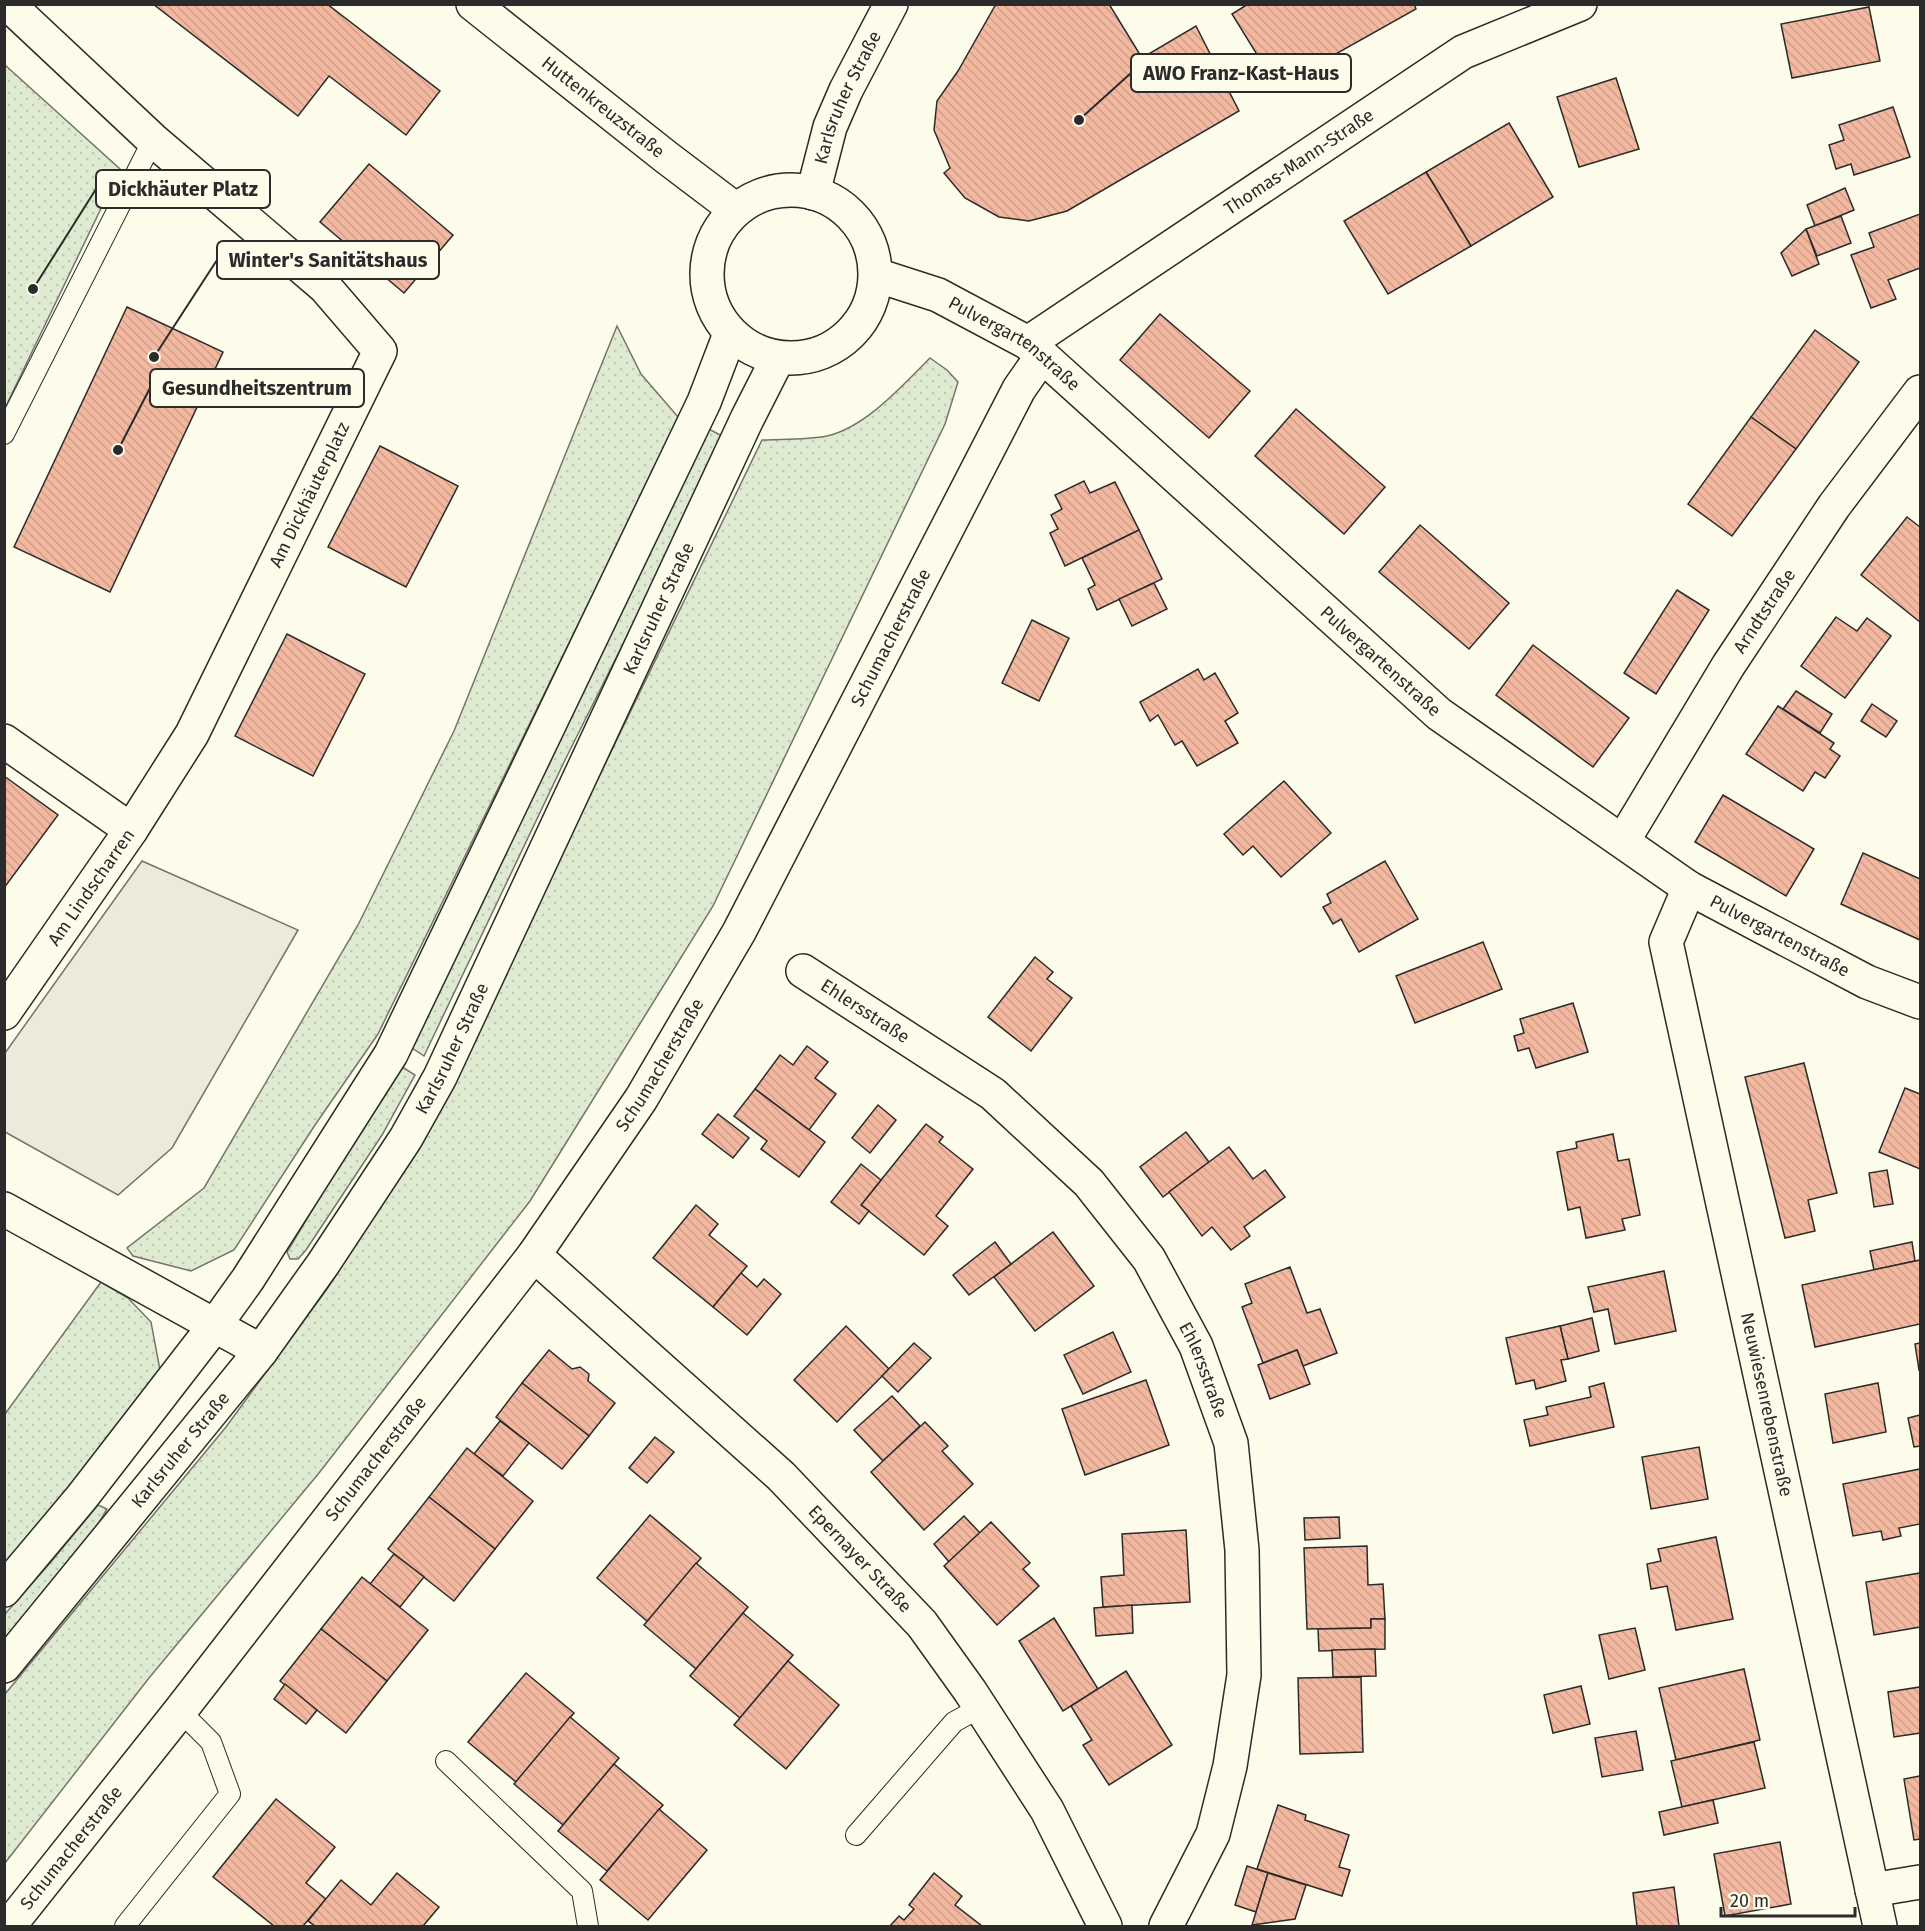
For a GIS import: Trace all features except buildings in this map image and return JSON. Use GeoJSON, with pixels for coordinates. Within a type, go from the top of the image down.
{"type":"FeatureCollection","features":[{"type":"Feature","properties":{"kind":"street","name":"Am Dickhäuterplatz"},"geometry":{"type":"LineString","coordinates":[[8,4],[153,140],[325,287],[380,351],[192,734],[131,830]]}},
{"type":"Feature","properties":{"kind":"street","name":"Huttenkreuzstraße"},"geometry":{"type":"LineString","coordinates":[[473,4],[666,158],[736,210]]}},
{"type":"Feature","properties":{"kind":"street","name":"Karlsruher Straße"},"geometry":{"type":"LineString","coordinates":[[813,193],[830,127],[846,90],[891,4]]}},
{"type":"Feature","properties":{"kind":"street","name":"Thomas-Mann-Straße"},"geometry":{"type":"LineString","coordinates":[[1035,349],[1462,52],[1580,4]]}},
{"type":"Feature","properties":{"kind":"street"},"geometry":{"type":"LineString","coordinates":[[778,191],[813,193],[834,202],[854,218],[870,245],[876,275],[871,304],[863,319],[843,341],[824,352],[801,358],[778,358],[747,346],[730,333],[711,302],[706,275],[713,241],[722,225],[736,210],[749,201],[778,191]]}},
{"type":"Feature","properties":{"kind":"street","name":"Pulvergartenstraße"},"geometry":{"type":"LineString","coordinates":[[876,275],[938,295],[1035,349],[1439,714],[1689,888],[1866,982],[1920,1002]]}},
{"type":"Feature","properties":{"kind":"street"},"geometry":{"type":"LineString","coordinates":[[4,1590],[82,1497],[215,1325],[248,1279],[391,1054],[704,402],[730,333]]}},
{"type":"Feature","properties":{"kind":"street","name":"Schumacherstraße"},"geometry":{"type":"LineString","coordinates":[[9,1926],[180,1711],[534,1255],[641,1100],[739,932],[1019,389],[1035,349]]}},
{"type":"Feature","properties":{"kind":"street","name":"Karlsruher Straße"},"geometry":{"type":"LineString","coordinates":[[4,1666],[261,1351],[323,1264],[406,1138],[440,1077],[747,419],[778,358]]}},
{"type":"Feature","properties":{"kind":"street","name":"Arndtstraße"},"geometry":{"type":"LineString","coordinates":[[1623,841],[1728,666],[1834,506],[1920,392]]}},
{"type":"Feature","properties":{"kind":"street","name":"Am Lindscharren"},"geometry":{"type":"LineString","coordinates":[[4,741],[131,830],[4,1013]]}},
{"type":"Feature","properties":{"kind":"street","name":"Neuwiesenrebenstraße"},"geometry":{"type":"LineString","coordinates":[[1689,888],[1666,942],[1880,1926]]}},
{"type":"Feature","properties":{"kind":"street","name":"Ehlersstraße"},"geometry":{"type":"LineString","coordinates":[[803,971],[993,1094],[1089,1183],[1149,1259],[1196,1346],[1231,1443],[1242,1550],[1244,1675],[1230,1766],[1213,1834],[1166,1926]]}},
{"type":"Feature","properties":{"kind":"street"},"geometry":{"type":"LineString","coordinates":[[4,1209],[261,1351]]}},
{"type":"Feature","properties":{"kind":"street","name":"Epernayer Straße"},"geometry":{"type":"LineString","coordinates":[[534,1255],[781,1476],[922,1624],[981,1707],[1047,1810],[1105,1926]]}},
{"type":"Feature","properties":{"kind":"street"},"geometry":{"type":"LineString","coordinates":[[1872,1890],[1920,1882]]}},
{"type":"Feature","properties":{"kind":"lane"},"geometry":{"type":"LineString","coordinates":[[4,434],[153,140]]}},
{"type":"Feature","properties":{"kind":"lane"},"geometry":{"type":"LineString","coordinates":[[856,1835],[954,1722],[981,1707]]}},
{"type":"Feature","properties":{"kind":"lane"},"geometry":{"type":"LineString","coordinates":[[125,1926],[230,1794],[211,1742],[180,1711]]}},
{"type":"Feature","properties":{"kind":"lane"},"geometry":{"type":"LineString","coordinates":[[446,1761],[582,1891],[588,1926]]}},
{"type":"Feature","properties":{"kind":"green space"},"geometry":{"type":"Polygon","coordinates":[[[5,65],[120,169],[5,408],[5,65]]]}},
{"type":"Feature","properties":{"kind":"green space"},"geometry":{"type":"Polygon","coordinates":[[[617,326],[641,374],[679,418],[378,1034],[315,1125],[234,1250],[191,1271],[133,1256],[127,1248],[204,1188],[358,925],[454,731],[617,326]]]}},
{"type":"Feature","properties":{"kind":"green space"},"geometry":{"type":"Polygon","coordinates":[[[930,358],[947,370],[958,382],[945,424],[713,906],[530,1201],[319,1473],[149,1678],[5,1863],[5,1694],[226,1427],[327,1289],[382,1204],[438,1109],[762,440],[811,438],[842,431],[856,424],[883,404],[930,358]]]}},
{"type":"Feature","properties":{"kind":"green space"},"geometry":{"type":"Polygon","coordinates":[[[705,427],[726,438],[565,760],[424,1056],[409,1046],[705,427]]]}},
{"type":"Feature","properties":{"kind":"green space"},"geometry":{"type":"Polygon","coordinates":[[[399,1065],[415,1075],[382,1135],[306,1250],[298,1259],[290,1259],[287,1252],[399,1065]]]}},
{"type":"Feature","properties":{"kind":"green space"},"geometry":{"type":"Polygon","coordinates":[[[101,1282],[128,1298],[151,1322],[160,1370],[79,1477],[5,1566],[5,1414],[101,1282]]]}},
{"type":"Feature","properties":{"kind":"green space"},"geometry":{"type":"Polygon","coordinates":[[[98,1505],[107,1509],[85,1546],[5,1639],[5,1614],[98,1505]]]}},
{"type":"Feature","properties":{"kind":"shaded area"},"geometry":{"type":"Polygon","coordinates":[[[142,861],[298,930],[172,1148],[118,1195],[5,1132],[5,1053],[142,861]]]}},
{"type":"Feature","properties":{"kind":"place","name":"AWO Franz-Kast-Haus"},"geometry":{"type":"Point","coordinates":[1079,120]}},
{"type":"Feature","properties":{"kind":"place","name":"Dickhäuter Platz"},"geometry":{"type":"Point","coordinates":[33,289]}},
{"type":"Feature","properties":{"kind":"place","name":"Winter's Sanitätshaus"},"geometry":{"type":"Point","coordinates":[154,357]}},
{"type":"Feature","properties":{"kind":"place","name":"Gesundheitszentrum"},"geometry":{"type":"Point","coordinates":[118,450]}}]}
